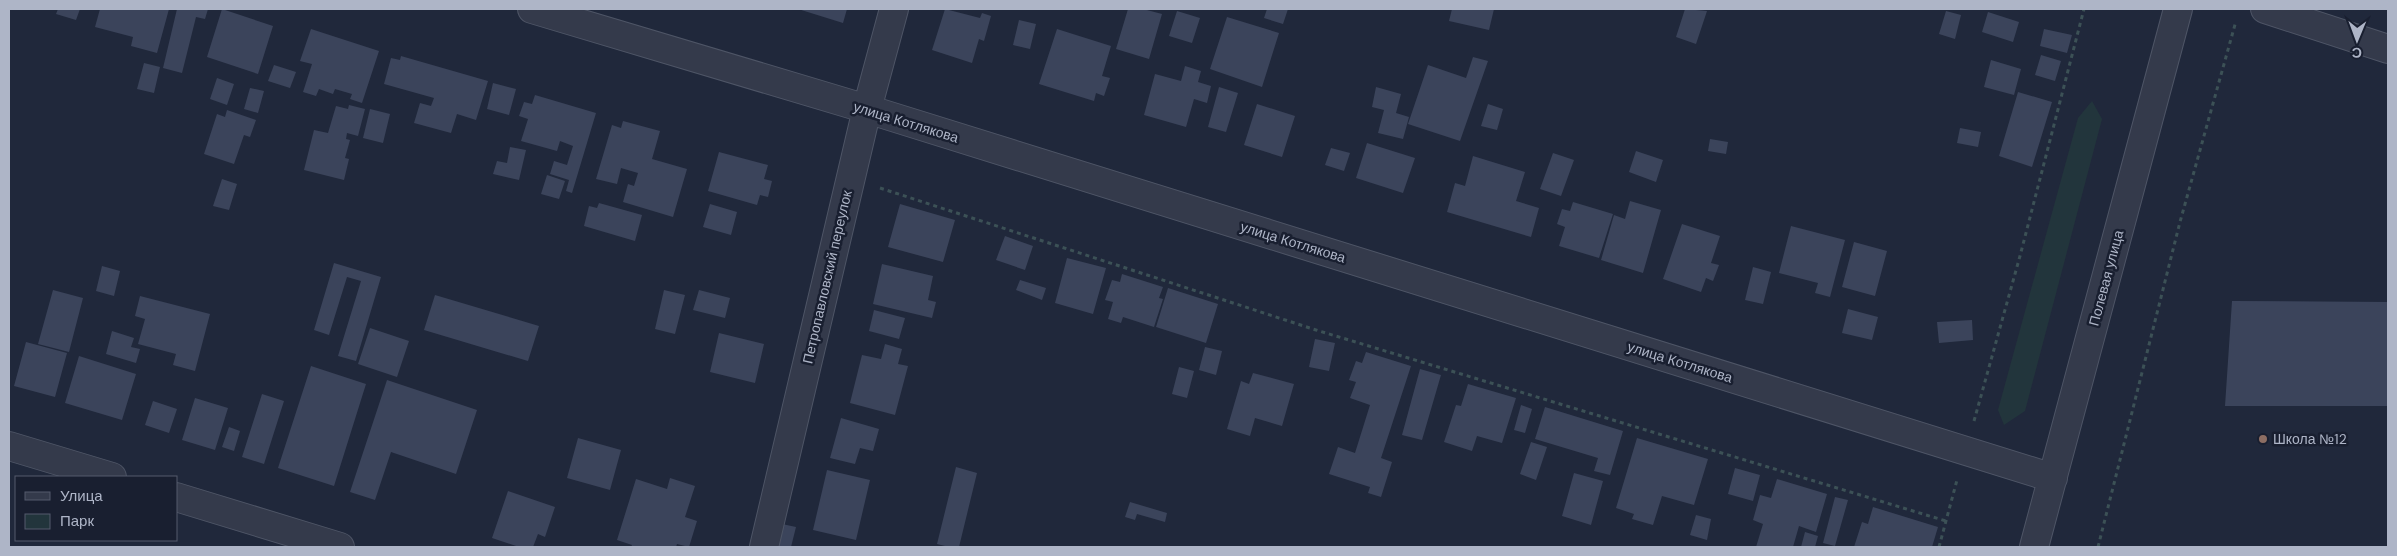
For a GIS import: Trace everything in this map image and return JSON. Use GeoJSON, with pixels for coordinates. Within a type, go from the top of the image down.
{"type":"FeatureCollection","features":[{"type":"Feature","properties":{"kind":"street","name":"улица Котлякова"},"geometry":{"type":"LineString","coordinates":[[532,9],[867,109],[2053,478]]}},
{"type":"Feature","properties":{"kind":"street","name":"Петропавловский переулок"},"geometry":{"type":"LineString","coordinates":[[764,547],[867,109],[894,9]]}},
{"type":"Feature","properties":{"kind":"street","name":"Полевая улица"},"geometry":{"type":"LineString","coordinates":[[2034,547],[2178,9]]}},
{"type":"Feature","properties":{"kind":"street"},"geometry":{"type":"LineString","coordinates":[[2265,9],[2388,49]]}},
{"type":"Feature","properties":{"kind":"street"},"geometry":{"type":"LineString","coordinates":[[9,446],[109,476]]}},
{"type":"Feature","properties":{"kind":"street"},"geometry":{"type":"LineString","coordinates":[[178,498],[340,547]]}},
{"type":"Feature","properties":{"kind":"path"},"geometry":{"type":"LineString","coordinates":[[1939,547],[2020,256],[2084,9]]}},
{"type":"Feature","properties":{"kind":"path"},"geometry":{"type":"LineString","coordinates":[[2098,547],[2180,222],[2237,18]]}},
{"type":"Feature","properties":{"kind":"path"},"geometry":{"type":"LineString","coordinates":[[851,178],[1316,330],[1946,521]]}},
{"type":"Feature","properties":{"kind":"green space"},"geometry":{"type":"Polygon","coordinates":[[[2092,101],[2102,119],[2025,411],[2004,425],[1998,410],[2078,118],[2092,101]]]}},
{"type":"Feature","properties":{"kind":"building"},"geometry":{"type":"Polygon","coordinates":[[[58,9],[80,9],[76,20],[56,14],[58,9]]]}},
{"type":"Feature","properties":{"kind":"building"},"geometry":{"type":"Polygon","coordinates":[[[100,9],[169,9],[157,53],[131,46],[133,37],[95,27],[100,9]]]}},
{"type":"Feature","properties":{"kind":"building"},"geometry":{"type":"Polygon","coordinates":[[[177,9],[208,9],[205,19],[196,17],[182,73],[163,68],[177,9]]]}},
{"type":"Feature","properties":{"kind":"building"},"geometry":{"type":"Polygon","coordinates":[[[222,9],[273,26],[258,74],[207,57],[222,9]]]}},
{"type":"Feature","properties":{"kind":"building"},"geometry":{"type":"Polygon","coordinates":[[[798,9],[847,9],[843,23],[798,9]]]}},
{"type":"Feature","properties":{"kind":"building"},"geometry":{"type":"Polygon","coordinates":[[[945,9],[980,18],[982,13],[991,16],[984,41],[979,39],[972,63],[932,50],[945,9]]]}},
{"type":"Feature","properties":{"kind":"building"},"geometry":{"type":"Polygon","coordinates":[[[1128,9],[1143,9],[1162,14],[1149,59],[1116,49],[1128,9]]]}},
{"type":"Feature","properties":{"kind":"building"},"geometry":{"type":"Polygon","coordinates":[[[1267,9],[1288,9],[1283,24],[1264,18],[1267,9]]]}},
{"type":"Feature","properties":{"kind":"building"},"geometry":{"type":"Polygon","coordinates":[[[1452,9],[1494,9],[1489,30],[1449,21],[1452,9]]]}},
{"type":"Feature","properties":{"kind":"building"},"geometry":{"type":"Polygon","coordinates":[[[1685,9],[1707,11],[1696,44],[1676,37],[1685,9]]]}},
{"type":"Feature","properties":{"kind":"building"},"geometry":{"type":"Polygon","coordinates":[[[1177,11],[1200,18],[1192,43],[1169,36],[1177,11]]]}},
{"type":"Feature","properties":{"kind":"building"},"geometry":{"type":"Polygon","coordinates":[[[1946,11],[1961,15],[1955,39],[1939,34],[1946,11]]]}},
{"type":"Feature","properties":{"kind":"building"},"geometry":{"type":"Polygon","coordinates":[[[1988,12],[2019,22],[2013,42],[1982,32],[1988,12]]]}},
{"type":"Feature","properties":{"kind":"building"},"geometry":{"type":"Polygon","coordinates":[[[1227,17],[1279,33],[1262,87],[1210,69],[1227,17]]]}},
{"type":"Feature","properties":{"kind":"building"},"geometry":{"type":"Polygon","coordinates":[[[1019,20],[1036,24],[1030,49],[1013,45],[1019,20]]]}},
{"type":"Feature","properties":{"kind":"building"},"geometry":{"type":"Polygon","coordinates":[[[311,29],[379,51],[362,103],[350,99],[352,94],[335,89],[333,94],[319,89],[316,96],[303,92],[312,64],[300,61],[311,29]]]}},
{"type":"Feature","properties":{"kind":"building"},"geometry":{"type":"Polygon","coordinates":[[[1057,29],[1111,46],[1102,76],[1110,78],[1104,96],[1096,93],[1094,101],[1039,84],[1057,29]]]}},
{"type":"Feature","properties":{"kind":"building"},"geometry":{"type":"Polygon","coordinates":[[[2044,29],[2072,35],[2067,53],[2040,46],[2044,29]]]}},
{"type":"Feature","properties":{"kind":"building"},"geometry":{"type":"Polygon","coordinates":[[[2041,55],[2061,61],[2055,81],[2035,75],[2041,55]]]}},
{"type":"Feature","properties":{"kind":"building"},"geometry":{"type":"Polygon","coordinates":[[[401,56],[488,81],[476,120],[457,114],[451,133],[414,123],[420,103],[431,106],[434,98],[384,84],[391,58],[400,60],[401,56]]]}},
{"type":"Feature","properties":{"kind":"building"},"geometry":{"type":"Polygon","coordinates":[[[1473,57],[1488,61],[1460,141],[1408,124],[1428,65],[1466,78],[1473,57]]]}},
{"type":"Feature","properties":{"kind":"building"},"geometry":{"type":"Polygon","coordinates":[[[1991,60],[2021,69],[2014,95],[1984,87],[1991,60]]]}},
{"type":"Feature","properties":{"kind":"building"},"geometry":{"type":"Polygon","coordinates":[[[144,63],[160,67],[154,93],[137,89],[144,63]]]}},
{"type":"Feature","properties":{"kind":"building"},"geometry":{"type":"Polygon","coordinates":[[[274,65],[296,72],[290,88],[268,81],[274,65]]]}},
{"type":"Feature","properties":{"kind":"building"},"geometry":{"type":"Polygon","coordinates":[[[1185,66],[1201,71],[1198,82],[1211,86],[1207,103],[1194,99],[1186,127],[1144,115],[1155,74],[1181,81],[1185,66]]]}},
{"type":"Feature","properties":{"kind":"building"},"geometry":{"type":"Polygon","coordinates":[[[217,78],[234,84],[227,105],[210,99],[217,78]]]}},
{"type":"Feature","properties":{"kind":"building"},"geometry":{"type":"Polygon","coordinates":[[[493,83],[516,89],[509,115],[487,109],[493,83]]]}},
{"type":"Feature","properties":{"kind":"building"},"geometry":{"type":"Polygon","coordinates":[[[1219,87],[1238,93],[1226,132],[1208,127],[1219,87]]]}},
{"type":"Feature","properties":{"kind":"building"},"geometry":{"type":"Polygon","coordinates":[[[1376,87],[1401,94],[1396,113],[1409,117],[1403,139],[1378,133],[1384,110],[1372,107],[1376,87]]]}},
{"type":"Feature","properties":{"kind":"building"},"geometry":{"type":"Polygon","coordinates":[[[250,88],[264,91],[258,113],[244,109],[250,88]]]}},
{"type":"Feature","properties":{"kind":"building"},"geometry":{"type":"Polygon","coordinates":[[[2018,92],[2052,102],[2032,167],[1999,156],[2018,92]]]}},
{"type":"Feature","properties":{"kind":"building"},"geometry":{"type":"Polygon","coordinates":[[[535,95],[596,113],[572,193],[566,191],[569,180],[550,174],[554,161],[567,165],[573,146],[560,141],[557,151],[521,141],[528,119],[519,116],[524,102],[532,104],[535,95]]]}},
{"type":"Feature","properties":{"kind":"building"},"geometry":{"type":"Polygon","coordinates":[[[1257,104],[1295,116],[1282,157],[1244,145],[1257,104]]]}},
{"type":"Feature","properties":{"kind":"building"},"geometry":{"type":"Polygon","coordinates":[[[1488,104],[1503,109],[1497,130],[1481,126],[1488,104]]]}},
{"type":"Feature","properties":{"kind":"building"},"geometry":{"type":"Polygon","coordinates":[[[349,105],[365,109],[358,136],[347,133],[346,139],[350,140],[345,158],[349,159],[344,180],[304,170],[314,130],[328,133],[336,106],[348,109],[349,105]]]}},
{"type":"Feature","properties":{"kind":"building"},"geometry":{"type":"Polygon","coordinates":[[[370,109],[390,114],[383,143],[363,138],[370,109]]]}},
{"type":"Feature","properties":{"kind":"building"},"geometry":{"type":"Polygon","coordinates":[[[227,110],[256,120],[250,137],[244,135],[234,164],[204,154],[217,114],[225,117],[227,110]]]}},
{"type":"Feature","properties":{"kind":"building"},"geometry":{"type":"Polygon","coordinates":[[[623,121],[660,131],[652,159],[687,169],[673,217],[623,202],[628,184],[634,186],[638,173],[621,168],[617,184],[596,179],[612,125],[621,128],[623,121]]]}},
{"type":"Feature","properties":{"kind":"building"},"geometry":{"type":"Polygon","coordinates":[[[1960,128],[1981,132],[1978,147],[1957,143],[1960,128]]]}},
{"type":"Feature","properties":{"kind":"building"},"geometry":{"type":"Polygon","coordinates":[[[1710,139],[1728,142],[1726,154],[1708,151],[1710,139]]]}},
{"type":"Feature","properties":{"kind":"building"},"geometry":{"type":"Polygon","coordinates":[[[1367,143],[1415,158],[1403,193],[1356,178],[1367,143]]]}},
{"type":"Feature","properties":{"kind":"building"},"geometry":{"type":"Polygon","coordinates":[[[510,147],[526,150],[519,180],[493,174],[497,161],[507,163],[510,147]]]}},
{"type":"Feature","properties":{"kind":"building"},"geometry":{"type":"Polygon","coordinates":[[[1331,148],[1350,153],[1344,171],[1325,165],[1331,148]]]}},
{"type":"Feature","properties":{"kind":"building"},"geometry":{"type":"Polygon","coordinates":[[[1636,151],[1663,160],[1656,182],[1629,172],[1636,151]]]}},
{"type":"Feature","properties":{"kind":"building"},"geometry":{"type":"Polygon","coordinates":[[[719,152],[768,165],[764,179],[772,181],[768,197],[760,195],[757,205],[708,191],[719,152]]]}},
{"type":"Feature","properties":{"kind":"building"},"geometry":{"type":"Polygon","coordinates":[[[1553,153],[1574,160],[1561,196],[1540,189],[1553,153]]]}},
{"type":"Feature","properties":{"kind":"building"},"geometry":{"type":"Polygon","coordinates":[[[1473,156],[1525,172],[1516,201],[1539,208],[1531,237],[1447,212],[1455,183],[1465,186],[1473,156]]]}},
{"type":"Feature","properties":{"kind":"building"},"geometry":{"type":"Polygon","coordinates":[[[547,175],[565,181],[559,199],[541,194],[547,175]]]}},
{"type":"Feature","properties":{"kind":"building"},"geometry":{"type":"Polygon","coordinates":[[[222,179],[237,184],[229,210],[213,206],[222,179]]]}},
{"type":"Feature","properties":{"kind":"building"},"geometry":{"type":"Polygon","coordinates":[[[1630,201],[1661,210],[1643,273],[1601,260],[1614,215],[1625,219],[1630,201]]]}},
{"type":"Feature","properties":{"kind":"building"},"geometry":{"type":"Polygon","coordinates":[[[1573,202],[1613,214],[1599,258],[1559,246],[1565,227],[1557,224],[1562,209],[1570,211],[1573,202]]]}},
{"type":"Feature","properties":{"kind":"building"},"geometry":{"type":"Polygon","coordinates":[[[599,203],[642,215],[635,241],[584,226],[589,206],[597,208],[599,203]]]}},
{"type":"Feature","properties":{"kind":"building"},"geometry":{"type":"Polygon","coordinates":[[[710,204],[737,212],[731,235],[703,227],[710,204]]]}},
{"type":"Feature","properties":{"kind":"building"},"geometry":{"type":"Polygon","coordinates":[[[900,204],[955,220],[943,262],[888,247],[900,204]]]}},
{"type":"Feature","properties":{"kind":"building"},"geometry":{"type":"Polygon","coordinates":[[[1682,224],[1720,236],[1711,263],[1719,265],[1713,281],[1706,278],[1701,292],[1663,279],[1682,224]]]}},
{"type":"Feature","properties":{"kind":"building"},"geometry":{"type":"Polygon","coordinates":[[[1791,226],[1845,240],[1830,297],[1815,293],[1818,283],[1779,273],[1791,226]]]}},
{"type":"Feature","properties":{"kind":"building"},"geometry":{"type":"Polygon","coordinates":[[[1005,236],[1033,246],[1025,270],[996,260],[1005,236]]]}},
{"type":"Feature","properties":{"kind":"building"},"geometry":{"type":"Polygon","coordinates":[[[1854,242],[1887,251],[1875,296],[1842,287],[1854,242]]]}},
{"type":"Feature","properties":{"kind":"building"},"geometry":{"type":"Polygon","coordinates":[[[1067,258],[1106,268],[1093,314],[1055,303],[1067,258]]]}},
{"type":"Feature","properties":{"kind":"building"},"geometry":{"type":"Polygon","coordinates":[[[334,263],[381,277],[356,361],[338,356],[361,281],[347,277],[329,335],[314,330],[334,263]]]}},
{"type":"Feature","properties":{"kind":"building"},"geometry":{"type":"Polygon","coordinates":[[[882,264],[933,276],[928,300],[936,302],[932,318],[873,304],[882,264]]]}},
{"type":"Feature","properties":{"kind":"building"},"geometry":{"type":"Polygon","coordinates":[[[102,266],[120,271],[114,296],[96,291],[102,266]]]}},
{"type":"Feature","properties":{"kind":"building"},"geometry":{"type":"Polygon","coordinates":[[[1753,267],[1771,272],[1763,304],[1745,300],[1753,267]]]}},
{"type":"Feature","properties":{"kind":"building"},"geometry":{"type":"Polygon","coordinates":[[[1122,274],[1163,287],[1159,298],[1163,299],[1154,327],[1123,317],[1121,323],[1108,319],[1113,302],[1105,300],[1112,280],[1120,282],[1122,274]]]}},
{"type":"Feature","properties":{"kind":"building"},"geometry":{"type":"Polygon","coordinates":[[[1020,280],[1046,288],[1042,300],[1016,290],[1020,280]]]}},
{"type":"Feature","properties":{"kind":"building"},"geometry":{"type":"Polygon","coordinates":[[[1168,288],[1218,304],[1206,343],[1156,327],[1168,288]]]}},
{"type":"Feature","properties":{"kind":"building"},"geometry":{"type":"Polygon","coordinates":[[[53,290],[83,298],[69,352],[38,344],[53,290]]]}},
{"type":"Feature","properties":{"kind":"building"},"geometry":{"type":"Polygon","coordinates":[[[664,290],[685,295],[675,334],[655,329],[664,290]]]}},
{"type":"Feature","properties":{"kind":"building"},"geometry":{"type":"Polygon","coordinates":[[[699,290],[730,298],[725,318],[693,310],[699,290]]]}},
{"type":"Feature","properties":{"kind":"building"},"geometry":{"type":"Polygon","coordinates":[[[435,295],[539,326],[528,361],[424,330],[435,295]]]}},
{"type":"Feature","properties":{"kind":"building"},"geometry":{"type":"Polygon","coordinates":[[[140,296],[210,314],[195,371],[173,365],[176,354],[138,344],[145,319],[135,316],[140,296]]]}},
{"type":"Feature","properties":{"kind":"building"},"geometry":{"type":"Polygon","coordinates":[[[2232,301],[2388,302],[2388,406],[2225,406],[2232,301]]]}},
{"type":"Feature","properties":{"kind":"building"},"geometry":{"type":"Polygon","coordinates":[[[1848,309],[1878,317],[1872,340],[1842,333],[1848,309]]]}},
{"type":"Feature","properties":{"kind":"building"},"geometry":{"type":"Polygon","coordinates":[[[874,310],[905,318],[899,339],[869,331],[874,310]]]}},
{"type":"Feature","properties":{"kind":"building"},"geometry":{"type":"Polygon","coordinates":[[[1972,320],[1973,340],[1939,343],[1937,322],[1972,320]]]}},
{"type":"Feature","properties":{"kind":"building"},"geometry":{"type":"Polygon","coordinates":[[[370,328],[409,341],[397,377],[358,364],[370,328]]]}},
{"type":"Feature","properties":{"kind":"building"},"geometry":{"type":"Polygon","coordinates":[[[112,331],[134,338],[131,347],[140,349],[136,363],[106,354],[112,331]]]}},
{"type":"Feature","properties":{"kind":"building"},"geometry":{"type":"Polygon","coordinates":[[[719,333],[764,344],[755,383],[710,372],[719,333]]]}},
{"type":"Feature","properties":{"kind":"building"},"geometry":{"type":"Polygon","coordinates":[[[1315,339],[1335,343],[1329,371],[1309,367],[1315,339]]]}},
{"type":"Feature","properties":{"kind":"building"},"geometry":{"type":"Polygon","coordinates":[[[26,342],[67,353],[55,397],[14,386],[26,342]]]}},
{"type":"Feature","properties":{"kind":"building"},"geometry":{"type":"Polygon","coordinates":[[[885,344],[902,349],[898,364],[908,366],[895,415],[850,403],[862,355],[881,359],[885,344]]]}},
{"type":"Feature","properties":{"kind":"building"},"geometry":{"type":"Polygon","coordinates":[[[1205,347],[1222,351],[1216,375],[1199,370],[1205,347]]]}},
{"type":"Feature","properties":{"kind":"building"},"geometry":{"type":"Polygon","coordinates":[[[1366,352],[1411,366],[1381,458],[1392,462],[1381,497],[1368,493],[1370,487],[1329,474],[1338,447],[1355,453],[1370,405],[1350,398],[1356,382],[1349,380],[1356,361],[1362,363],[1366,352]]]}},
{"type":"Feature","properties":{"kind":"building"},"geometry":{"type":"Polygon","coordinates":[[[79,356],[136,374],[122,420],[65,403],[79,356]]]}},
{"type":"Feature","properties":{"kind":"building"},"geometry":{"type":"Polygon","coordinates":[[[311,366],[366,384],[334,486],[278,468],[311,366]]]}},
{"type":"Feature","properties":{"kind":"building"},"geometry":{"type":"Polygon","coordinates":[[[1179,367],[1194,371],[1187,398],[1172,394],[1179,367]]]}},
{"type":"Feature","properties":{"kind":"building"},"geometry":{"type":"Polygon","coordinates":[[[1420,369],[1441,375],[1422,440],[1402,435],[1420,369]]]}},
{"type":"Feature","properties":{"kind":"building"},"geometry":{"type":"Polygon","coordinates":[[[1253,373],[1294,384],[1282,426],[1255,418],[1250,436],[1227,429],[1241,381],[1249,384],[1253,373]]]}},
{"type":"Feature","properties":{"kind":"building"},"geometry":{"type":"Polygon","coordinates":[[[387,380],[477,410],[456,474],[391,452],[375,500],[350,492],[387,380]]]}},
{"type":"Feature","properties":{"kind":"building"},"geometry":{"type":"Polygon","coordinates":[[[1468,384],[1516,398],[1502,443],[1477,436],[1472,451],[1444,442],[1456,405],[1461,406],[1468,384]]]}},
{"type":"Feature","properties":{"kind":"building"},"geometry":{"type":"Polygon","coordinates":[[[262,394],[284,401],[264,464],[242,457],[262,394]]]}},
{"type":"Feature","properties":{"kind":"building"},"geometry":{"type":"Polygon","coordinates":[[[195,398],[228,408],[215,450],[182,440],[195,398]]]}},
{"type":"Feature","properties":{"kind":"building"},"geometry":{"type":"Polygon","coordinates":[[[153,401],[177,409],[169,433],[145,425],[153,401]]]}},
{"type":"Feature","properties":{"kind":"building"},"geometry":{"type":"Polygon","coordinates":[[[1521,405],[1532,409],[1525,433],[1514,430],[1521,405]]]}},
{"type":"Feature","properties":{"kind":"building"},"geometry":{"type":"Polygon","coordinates":[[[1545,407],[1623,431],[1610,475],[1594,471],[1598,458],[1535,439],[1545,407]]]}},
{"type":"Feature","properties":{"kind":"building"},"geometry":{"type":"Polygon","coordinates":[[[841,418],[879,429],[873,451],[860,448],[855,464],[830,458],[841,418]]]}},
{"type":"Feature","properties":{"kind":"building"},"geometry":{"type":"Polygon","coordinates":[[[229,427],[240,431],[234,451],[222,447],[229,427]]]}},
{"type":"Feature","properties":{"kind":"building"},"geometry":{"type":"Polygon","coordinates":[[[578,438],[621,450],[610,490],[567,478],[578,438]]]}},
{"type":"Feature","properties":{"kind":"building"},"geometry":{"type":"Polygon","coordinates":[[[1637,438],[1708,459],[1694,505],[1662,496],[1653,525],[1632,519],[1634,514],[1616,508],[1637,438]]]}},
{"type":"Feature","properties":{"kind":"building"},"geometry":{"type":"Polygon","coordinates":[[[1531,442],[1547,447],[1536,480],[1520,474],[1531,442]]]}},
{"type":"Feature","properties":{"kind":"building"},"geometry":{"type":"Polygon","coordinates":[[[956,467],[977,473],[959,547],[949,547],[937,544],[956,467]]]}},
{"type":"Feature","properties":{"kind":"building"},"geometry":{"type":"Polygon","coordinates":[[[1735,468],[1760,475],[1753,501],[1728,494],[1735,468]]]}},
{"type":"Feature","properties":{"kind":"building"},"geometry":{"type":"Polygon","coordinates":[[[827,470],[870,480],[856,540],[813,530],[827,470]]]}},
{"type":"Feature","properties":{"kind":"building"},"geometry":{"type":"Polygon","coordinates":[[[1574,473],[1603,481],[1591,525],[1562,516],[1574,473]]]}},
{"type":"Feature","properties":{"kind":"building"},"geometry":{"type":"Polygon","coordinates":[[[670,478],[695,486],[685,517],[697,521],[689,547],[677,544],[676,547],[631,547],[632,545],[617,540],[636,479],[667,489],[670,478]]]}},
{"type":"Feature","properties":{"kind":"building"},"geometry":{"type":"Polygon","coordinates":[[[1777,479],[1827,494],[1816,532],[1799,526],[1793,547],[1756,547],[1763,524],[1753,520],[1760,495],[1771,498],[1777,479]]]}},
{"type":"Feature","properties":{"kind":"building"},"geometry":{"type":"Polygon","coordinates":[[[508,491],[555,507],[545,537],[538,534],[533,547],[519,547],[492,538],[508,491]]]}},
{"type":"Feature","properties":{"kind":"building"},"geometry":{"type":"Polygon","coordinates":[[[1835,497],[1848,500],[1835,546],[1823,543],[1835,497]]]}},
{"type":"Feature","properties":{"kind":"building"},"geometry":{"type":"Polygon","coordinates":[[[1130,502],[1167,513],[1165,522],[1137,514],[1135,520],[1125,517],[1130,502]]]}},
{"type":"Feature","properties":{"kind":"building"},"geometry":{"type":"Polygon","coordinates":[[[1873,507],[1938,527],[1932,547],[1854,547],[1862,522],[1868,524],[1873,507]]]}},
{"type":"Feature","properties":{"kind":"building"},"geometry":{"type":"Polygon","coordinates":[[[1696,515],[1711,519],[1707,540],[1690,535],[1696,515]]]}},
{"type":"Feature","properties":{"kind":"building"},"geometry":{"type":"Polygon","coordinates":[[[782,524],[796,527],[791,547],[777,547],[782,524]]]}},
{"type":"Feature","properties":{"kind":"building"},"geometry":{"type":"Polygon","coordinates":[[[1805,532],[1818,536],[1815,547],[1801,547],[1805,532]]]}},
{"type":"Feature","properties":{"kind":"place","name":"Школа №12"},"geometry":{"type":"Point","coordinates":[2263,439]}}]}
